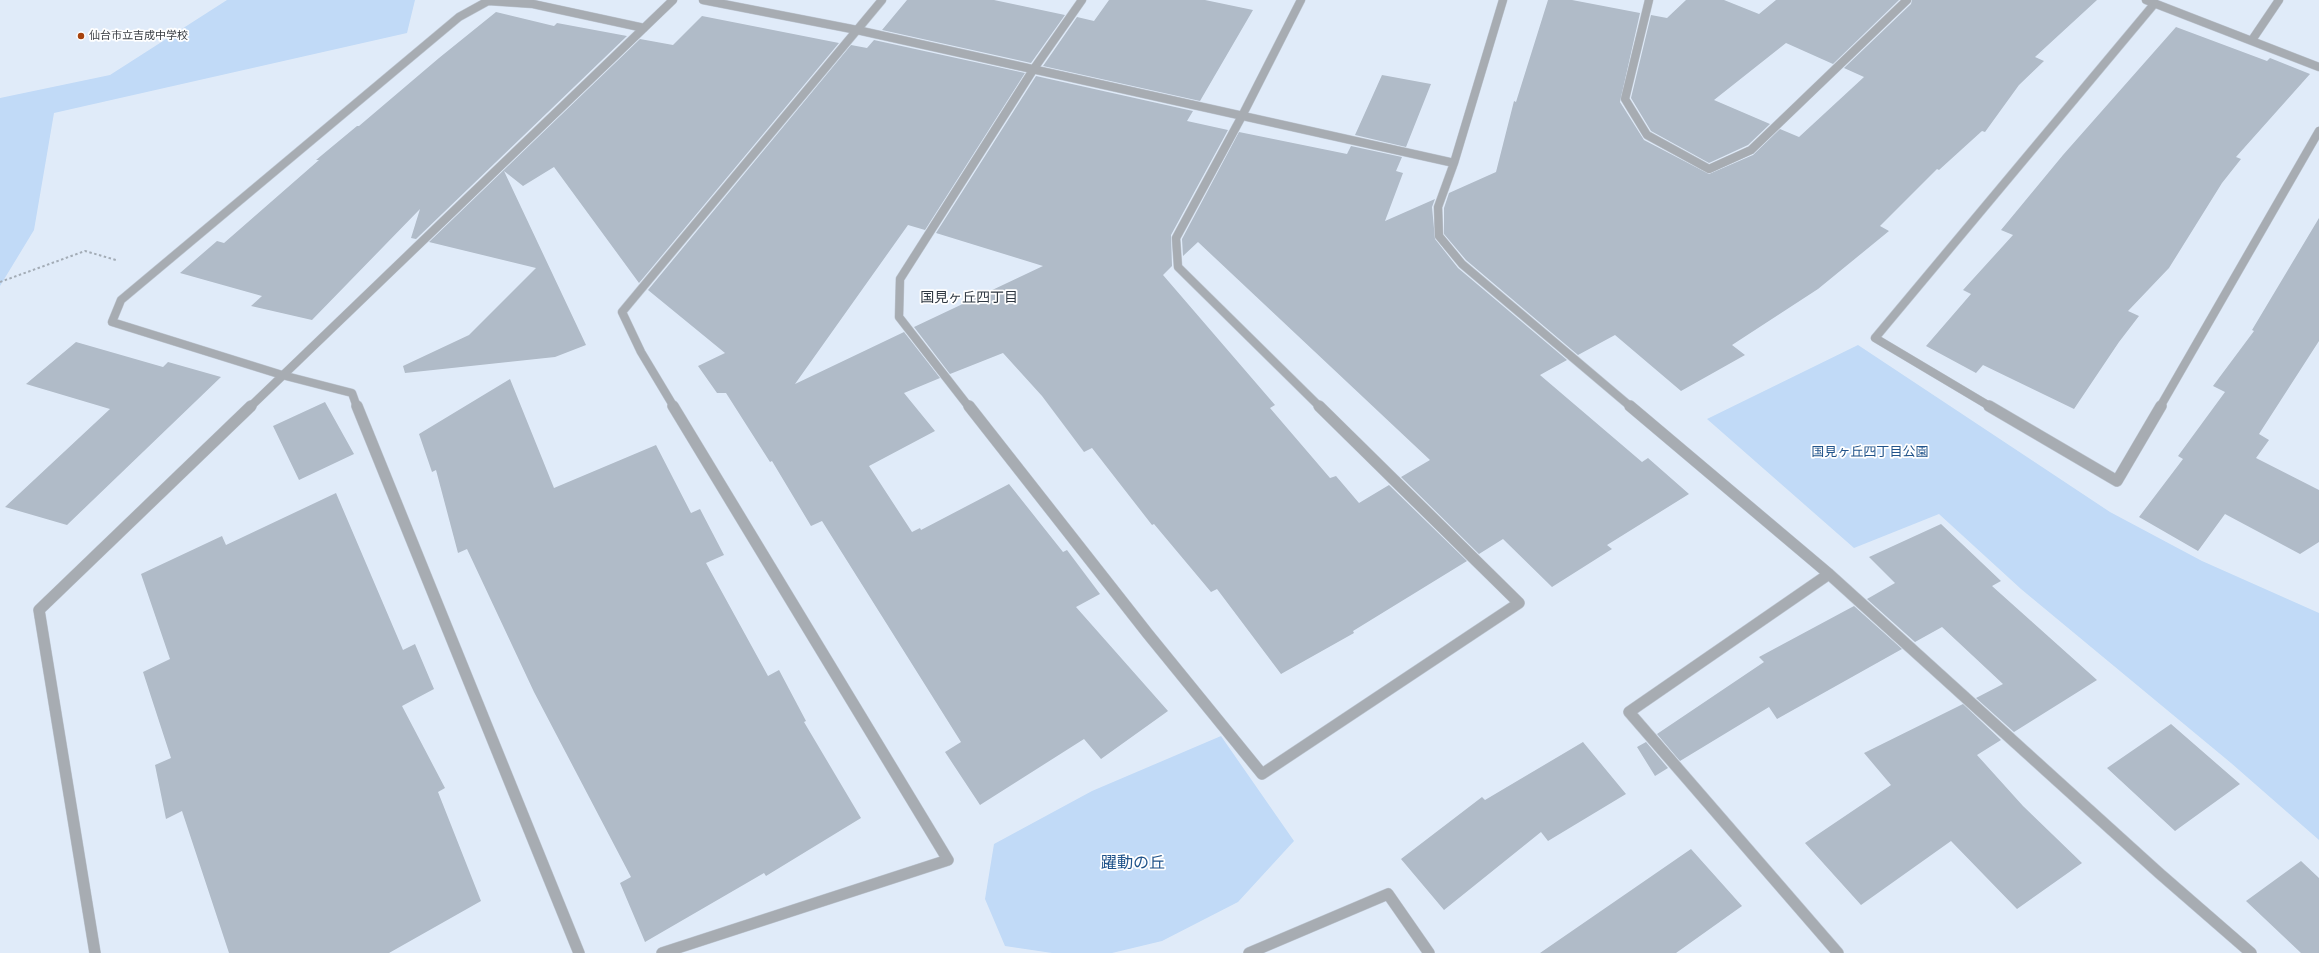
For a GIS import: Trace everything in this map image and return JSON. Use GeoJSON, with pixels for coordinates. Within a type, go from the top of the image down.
{"type":"FeatureCollection","features":[{"type":"Feature","properties":{"kind":"street"},"geometry":{"type":"LineString","coordinates":[[95,953],[39,610],[673,0]]}},
{"type":"Feature","properties":{"kind":"street"},"geometry":{"type":"LineString","coordinates":[[703,0],[857,30],[1454,163]]}},
{"type":"Feature","properties":{"kind":"street"},"geometry":{"type":"LineString","coordinates":[[662,953],[948,860],[641,352],[622,312],[882,0]]}},
{"type":"Feature","properties":{"kind":"street"},"geometry":{"type":"LineString","coordinates":[[1082,0],[1033,70],[942,210],[900,279],[899,317],[1148,634],[1262,774],[1519,603],[1178,267],[1176,238],[1242,116],[1301,0]]}},
{"type":"Feature","properties":{"kind":"street"},"geometry":{"type":"LineString","coordinates":[[1503,0],[1454,163],[1438,207],[1439,236],[1462,264],[1829,574],[2159,874],[2251,953]]}},
{"type":"Feature","properties":{"kind":"street"},"geometry":{"type":"LineString","coordinates":[[1649,0],[1624,99],[1647,135],[1709,169],[1750,150],[1907,0]]}},
{"type":"Feature","properties":{"kind":"street"},"geometry":{"type":"LineString","coordinates":[[2252,40],[2279,0]]}},
{"type":"Feature","properties":{"kind":"street"},"geometry":{"type":"LineString","coordinates":[[579,953],[352,393],[282,375],[112,322],[121,300],[459,17],[488,1],[534,4],[644,28]]}},
{"type":"Feature","properties":{"kind":"street"},"geometry":{"type":"LineString","coordinates":[[2319,67],[2150,2],[1875,338],[2117,481],[2319,131]]}},
{"type":"Feature","properties":{"kind":"street"},"geometry":{"type":"LineString","coordinates":[[1829,574],[1629,712],[1838,953]]}},
{"type":"Feature","properties":{"kind":"street"},"geometry":{"type":"LineString","coordinates":[[1249,953],[1388,894],[1429,953]]}},
{"type":"Feature","properties":{"kind":"path"},"geometry":{"type":"LineString","coordinates":[[0,282],[85,252],[155,271]]}},
{"type":"Feature","properties":{"kind":"green space"},"geometry":{"type":"Polygon","coordinates":[[[227,0],[415,0],[407,33],[54,113],[34,230],[0,286],[0,98],[110,75],[227,0]]]}},
{"type":"Feature","properties":{"kind":"green space","name":"国見ヶ丘四丁目公園"},"geometry":{"type":"Polygon","coordinates":[[[1858,345],[2110,512],[2202,561],[2319,613],[2319,840],[2231,763],[2021,589],[1939,514],[1854,548],[1707,419],[1858,345]]]}},
{"type":"Feature","properties":{"kind":"green space","name":"躍動の丘"},"geometry":{"type":"Polygon","coordinates":[[[1221,736],[1294,841],[1238,902],[1162,941],[1112,953],[1052,953],[1005,946],[985,899],[994,844],[1092,791],[1221,736]]]}},
{"type":"Feature","properties":{"kind":"building"},"geometry":{"type":"Polygon","coordinates":[[[907,0],[994,0],[1065,15],[1031,63],[882,30],[907,0]]]}},
{"type":"Feature","properties":{"kind":"building"},"geometry":{"type":"Polygon","coordinates":[[[1109,0],[1205,0],[1253,10],[1200,101],[1043,66],[1077,17],[1094,21],[1109,0]]]}},
{"type":"Feature","properties":{"kind":"building"},"geometry":{"type":"Polygon","coordinates":[[[1548,0],[1572,0],[1640,13],[1620,102],[1644,140],[1709,174],[1753,155],[1780,129],[1799,137],[1864,77],[1844,68],[1911,4],[1912,0],[2097,0],[2035,57],[2044,61],[2019,85],[1985,132],[1982,131],[1939,170],[1937,169],[1880,226],[1889,231],[1818,289],[1732,345],[1745,355],[1681,391],[1615,335],[1578,355],[1466,260],[1444,234],[1444,208],[1449,193],[1496,172],[1514,101],[1516,102],[1548,0]]]}},
{"type":"Feature","properties":{"kind":"building"},"geometry":{"type":"Polygon","coordinates":[[[1686,0],[1724,0],[1759,14],[1776,0],[1899,0],[1833,64],[1786,43],[1714,100],[1770,124],[1748,145],[1709,163],[1651,131],[1631,98],[1651,15],[1667,18],[1686,0]]]}},
{"type":"Feature","properties":{"kind":"building"},"geometry":{"type":"Polygon","coordinates":[[[496,12],[554,26],[557,23],[627,36],[416,239],[411,238],[420,209],[312,320],[251,306],[262,296],[180,273],[217,241],[224,243],[319,160],[316,160],[496,12]]]}},
{"type":"Feature","properties":{"kind":"building"},"geometry":{"type":"Polygon","coordinates":[[[702,16],[839,43],[639,283],[554,167],[523,186],[504,171],[586,345],[555,357],[405,373],[403,366],[469,335],[536,268],[429,242],[640,39],[673,45],[702,16]]]}},
{"type":"Feature","properties":{"kind":"building"},"geometry":{"type":"Polygon","coordinates":[[[2176,27],[2267,61],[2270,58],[2310,74],[2236,157],[2241,159],[2222,183],[2169,268],[2128,311],[2139,316],[2119,342],[2074,409],[1983,365],[1976,373],[1926,346],[1971,294],[1963,290],[2013,235],[2001,230],[2063,155],[2176,27]]]}},
{"type":"Feature","properties":{"kind":"building"},"geometry":{"type":"Polygon","coordinates":[[[874,40],[1025,73],[925,230],[908,225],[795,384],[904,332],[940,378],[904,393],[935,431],[869,466],[912,532],[920,528],[921,530],[1009,484],[1063,552],[1067,550],[1100,594],[1076,607],[1168,711],[1101,759],[1084,739],[980,805],[945,752],[961,742],[822,521],[811,526],[772,461],[770,462],[726,393],[717,393],[698,366],[725,353],[648,290],[851,45],[867,48],[874,40]]]}},
{"type":"Feature","properties":{"kind":"building"},"geometry":{"type":"Polygon","coordinates":[[[1382,75],[1431,84],[1406,147],[1355,135],[1382,75]]]}},
{"type":"Feature","properties":{"kind":"building"},"geometry":{"type":"Polygon","coordinates":[[[1036,76],[1193,111],[1187,121],[1228,130],[1171,235],[1172,266],[1163,275],[1275,405],[1270,408],[1330,478],[1336,476],[1359,503],[1389,485],[1467,561],[1353,631],[1354,633],[1281,674],[1217,589],[1211,592],[1154,524],[1152,525],[1092,448],[1084,452],[1042,396],[1003,353],[950,374],[914,327],[1043,266],[936,233],[1036,76]]]}},
{"type":"Feature","properties":{"kind":"building"},"geometry":{"type":"Polygon","coordinates":[[[1239,132],[1347,154],[1351,146],[1402,157],[1396,171],[1403,173],[1385,221],[1435,199],[1432,207],[1435,239],[1458,268],[1567,360],[1540,375],[1642,462],[1648,458],[1689,494],[1607,545],[1612,549],[1552,587],[1503,539],[1479,554],[1401,477],[1430,460],[1198,242],[1183,256],[1182,239],[1239,132]]]}},
{"type":"Feature","properties":{"kind":"building"},"geometry":{"type":"Polygon","coordinates":[[[2319,218],[2319,341],[2259,434],[2269,440],[2256,458],[2319,490],[2319,542],[2300,554],[2225,514],[2198,551],[2139,517],[2183,459],[2178,456],[2225,392],[2213,386],[2254,331],[2252,330],[2319,218]]]}},
{"type":"Feature","properties":{"kind":"building"},"geometry":{"type":"Polygon","coordinates":[[[76,342],[163,367],[168,362],[221,377],[67,525],[5,507],[110,409],[26,384],[76,342]]]}},
{"type":"Feature","properties":{"kind":"building"},"geometry":{"type":"Polygon","coordinates":[[[510,379],[554,488],[656,445],[691,513],[700,509],[724,555],[706,563],[768,676],[779,670],[806,721],[804,722],[861,818],[766,876],[764,873],[645,942],[620,883],[631,877],[534,692],[467,549],[458,553],[436,470],[432,472],[419,434],[510,379]]]}},
{"type":"Feature","properties":{"kind":"building"},"geometry":{"type":"Polygon","coordinates":[[[325,402],[354,454],[299,480],[273,426],[325,402]]]}},
{"type":"Feature","properties":{"kind":"building"},"geometry":{"type":"Polygon","coordinates":[[[336,493],[403,650],[415,644],[434,689],[402,706],[445,788],[438,792],[481,901],[389,953],[229,953],[182,811],[166,819],[155,765],[171,758],[143,672],[170,659],[141,574],[222,536],[226,545],[336,493]]]}},
{"type":"Feature","properties":{"kind":"building"},"geometry":{"type":"Polygon","coordinates":[[[1941,524],[2001,581],[1992,586],[2097,680],[2014,732],[1976,698],[2003,684],[1942,627],[1915,642],[1867,599],[1895,583],[1869,557],[1941,524]]]}},
{"type":"Feature","properties":{"kind":"building"},"geometry":{"type":"Polygon","coordinates":[[[1854,606],[1902,649],[1777,719],[1769,707],[1680,761],[1657,734],[1764,662],[1759,657],[1854,606]]]}},
{"type":"Feature","properties":{"kind":"building"},"geometry":{"type":"Polygon","coordinates":[[[1963,704],[2001,740],[1977,755],[2023,806],[2082,863],[2017,909],[1951,841],[1861,905],[1805,843],[1891,785],[1864,753],[1963,704]]]}},
{"type":"Feature","properties":{"kind":"building"},"geometry":{"type":"Polygon","coordinates":[[[2171,724],[2240,784],[2175,831],[2107,768],[2171,724]]]}},
{"type":"Feature","properties":{"kind":"building"},"geometry":{"type":"Polygon","coordinates":[[[1583,742],[1626,794],[1548,841],[1541,832],[1444,910],[1401,859],[1482,797],[1485,800],[1583,742]]]}},
{"type":"Feature","properties":{"kind":"building"},"geometry":{"type":"Polygon","coordinates":[[[1646,742],[1668,768],[1655,776],[1637,747],[1646,742]]]}},
{"type":"Feature","properties":{"kind":"building"},"geometry":{"type":"Polygon","coordinates":[[[1691,849],[1742,906],[1676,953],[1540,953],[1691,849]]]}},
{"type":"Feature","properties":{"kind":"building"},"geometry":{"type":"Polygon","coordinates":[[[2301,861],[2319,878],[2319,953],[2301,953],[2246,901],[2301,861]]]}},
{"type":"Feature","properties":{"kind":"place","name":"仙台市立吉成中学校"},"geometry":{"type":"Point","coordinates":[81,36]}},
{"type":"Feature","properties":{"kind":"district","name":"国見ヶ丘四丁目"},"geometry":{"type":"Point","coordinates":[969,298]}}]}
